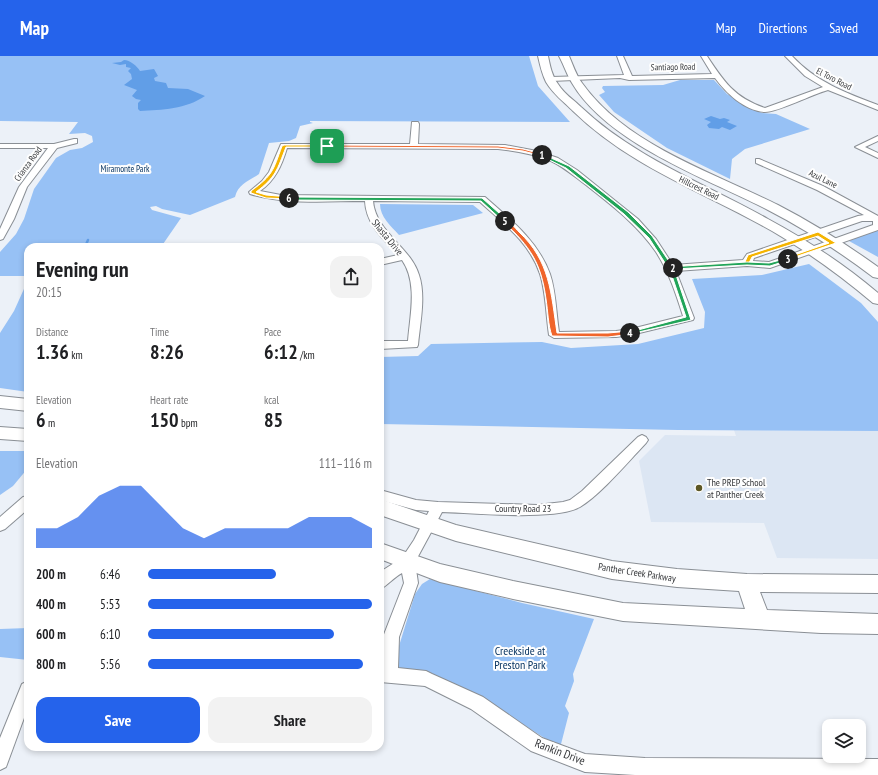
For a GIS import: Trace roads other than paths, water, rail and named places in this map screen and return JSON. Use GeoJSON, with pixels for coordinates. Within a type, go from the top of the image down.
{"type":"FeatureCollection","features":[{"type":"Feature","properties":{"kind":"street","name":"Hillcrest Road"},"geometry":{"type":"LineString","coordinates":[[543,56],[545,66],[556,89],[600,132],[623,148],[660,169],[751,214],[813,250],[878,300]]}},
{"type":"Feature","properties":{"kind":"street","name":"Hillcrest Road"},"geometry":{"type":"LineString","coordinates":[[564,56],[569,70],[576,81],[597,106],[610,118],[652,148],[773,208],[833,243],[878,274]]}},
{"type":"Feature","properties":{"kind":"street"},"geometry":{"type":"LineString","coordinates":[[620,56],[629,78]]}},
{"type":"Feature","properties":{"kind":"street"},"geometry":{"type":"LineString","coordinates":[[704,56],[723,86],[730,93],[765,110],[783,105],[812,92],[828,88]]}},
{"type":"Feature","properties":{"kind":"street","name":"El Toro Road"},"geometry":{"type":"LineString","coordinates":[[788,56],[803,73],[828,88],[878,108]]}},
{"type":"Feature","properties":{"kind":"street","name":"Santiago Road"},"geometry":{"type":"LineString","coordinates":[[552,82],[716,76]]}},
{"type":"Feature","properties":{"kind":"street"},"geometry":{"type":"LineString","coordinates":[[414,146],[415,124]]}},
{"type":"Feature","properties":{"kind":"street"},"geometry":{"type":"LineString","coordinates":[[878,138],[859,148],[878,156]]}},
{"type":"Feature","properties":{"kind":"street"},"geometry":{"type":"LineString","coordinates":[[0,146],[54,146],[74,141]]}},
{"type":"Feature","properties":{"kind":"street","name":"Crianza Road"},"geometry":{"type":"LineString","coordinates":[[0,237],[10,219],[23,187],[54,146]]}},
{"type":"Feature","properties":{"kind":"street"},"geometry":{"type":"LineString","coordinates":[[284,146],[414,146],[504,148],[530,151],[568,167],[634,220],[650,238],[670,268],[689,318],[631,332],[616,334],[554,335],[545,275],[536,254],[525,240],[482,200],[281,198],[253,192],[267,182],[274,174],[284,146]]}},
{"type":"Feature","properties":{"kind":"street","name":"Azul Lane"},"geometry":{"type":"LineString","coordinates":[[759,161],[820,188],[878,219]]}},
{"type":"Feature","properties":{"kind":"street","name":"Shasta Drive"},"geometry":{"type":"LineString","coordinates":[[369,199],[369,209],[373,219],[412,268],[416,281],[413,345],[384,345]]}},
{"type":"Feature","properties":{"kind":"street"},"geometry":{"type":"LineString","coordinates":[[670,268],[747,263],[770,265],[877,227],[878,219],[861,218],[798,241],[750,256],[747,263]]}},
{"type":"Feature","properties":{"kind":"street"},"geometry":{"type":"LineString","coordinates":[[384,261],[404,257]]}},
{"type":"Feature","properties":{"kind":"street"},"geometry":{"type":"LineString","coordinates":[[0,402],[24,405]]}},
{"type":"Feature","properties":{"kind":"street"},"geometry":{"type":"LineString","coordinates":[[0,432],[24,435]]}},
{"type":"Feature","properties":{"kind":"street","name":"Country Road 23"},"geometry":{"type":"LineString","coordinates":[[384,495],[416,505],[438,507],[537,510],[563,507],[574,504],[587,495],[642,440]]}},
{"type":"Feature","properties":{"kind":"street"},"geometry":{"type":"LineString","coordinates":[[0,525],[24,504]]}},
{"type":"Feature","properties":{"kind":"street"},"geometry":{"type":"LineString","coordinates":[[384,575],[408,561],[438,507]]}},
{"type":"Feature","properties":{"kind":"street","name":"Panther Creek Parkway"},"geometry":{"type":"LineString","coordinates":[[384,508],[456,533],[612,570],[677,578],[747,583],[878,584]]}},
{"type":"Feature","properties":{"kind":"street"},"geometry":{"type":"LineString","coordinates":[[384,552],[447,574],[623,612],[821,623],[878,624]]}},
{"type":"Feature","properties":{"kind":"street"},"geometry":{"type":"LineString","coordinates":[[385,674],[391,637],[410,583],[408,561]]}},
{"type":"Feature","properties":{"kind":"street"},"geometry":{"type":"LineString","coordinates":[[747,583],[759,620]]}},
{"type":"Feature","properties":{"kind":"street","name":"Rankin Drive"},"geometry":{"type":"LineString","coordinates":[[385,674],[426,679],[477,703],[537,745],[585,763],[645,767],[873,771]]}},
{"type":"Feature","properties":{"kind":"street"},"geometry":{"type":"LineString","coordinates":[[0,761],[24,698]]}},
{"type":"Feature","properties":{"kind":"place","name":"The PREP School at Panther Creek"},"geometry":{"type":"Point","coordinates":[699,488]}},
{"type":"Feature","properties":{"kind":"park label","name":"Miramonte Park"},"geometry":{"type":"Point","coordinates":[125,169]}},
{"type":"Feature","properties":{"kind":"park label","name":"Creekside at Preston Park"},"geometry":{"type":"Point","coordinates":[520,658]}}]}
